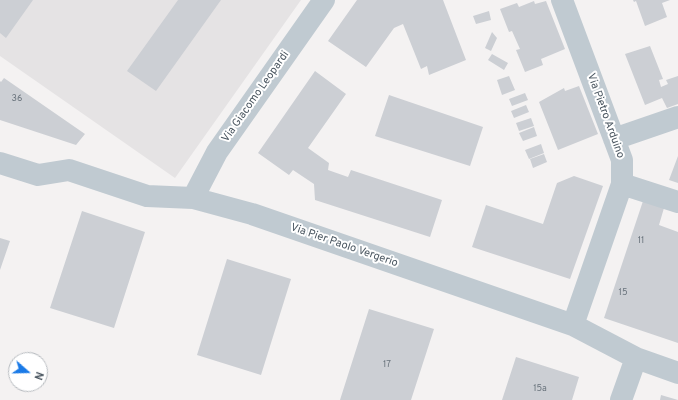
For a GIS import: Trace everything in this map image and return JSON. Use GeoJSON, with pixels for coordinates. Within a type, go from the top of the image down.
{"type":"FeatureCollection","features":[{"type":"Feature","properties":{"kind":"street","name":"Via Giacomo Leopardi"},"geometry":{"type":"LineString","coordinates":[[193,198],[217,152],[324,0]]}},
{"type":"Feature","properties":{"kind":"street","name":"Via Pietro Arduino"},"geometry":{"type":"LineString","coordinates":[[562,0],[622,160],[622,184],[573,325]]}},
{"type":"Feature","properties":{"kind":"street"},"geometry":{"type":"LineString","coordinates":[[614,138],[678,117]]}},
{"type":"Feature","properties":{"kind":"street","name":"Via Pier Paolo Vergerio"},"geometry":{"type":"LineString","coordinates":[[0,163],[38,175],[69,170],[146,196],[193,198],[252,214],[573,325],[636,358],[678,373]]}},
{"type":"Feature","properties":{"kind":"street"},"geometry":{"type":"LineString","coordinates":[[622,184],[678,202]]}},
{"type":"Feature","properties":{"kind":"street"},"geometry":{"type":"LineString","coordinates":[[621,400],[636,358]]}},
{"type":"Feature","properties":{"kind":"shaded area"},"geometry":{"type":"Polygon","coordinates":[[[0,0],[301,0],[175,178],[0,56],[0,0]]]}},
{"type":"Feature","properties":{"kind":"building"},"geometry":{"type":"Polygon","coordinates":[[[0,0],[33,0],[6,38],[0,33],[0,0]]]}},
{"type":"Feature","properties":{"kind":"building"},"geometry":{"type":"Polygon","coordinates":[[[178,0],[221,0],[156,91],[127,71],[178,0]]]}},
{"type":"Feature","properties":{"kind":"building"},"geometry":{"type":"Polygon","coordinates":[[[357,0],[443,0],[466,60],[429,75],[427,66],[421,69],[403,24],[394,28],[366,67],[328,41],[357,0]]]}},
{"type":"Feature","properties":{"kind":"building"},"geometry":{"type":"Polygon","coordinates":[[[633,0],[670,0],[662,3],[667,17],[645,26],[636,1],[634,2],[633,0]]]}},
{"type":"Feature","properties":{"kind":"building"},"geometry":{"type":"Polygon","coordinates":[[[534,1],[535,4],[546,1],[565,49],[541,59],[543,65],[525,72],[516,50],[520,49],[512,31],[509,32],[500,9],[517,3],[519,7],[534,1]]]}},
{"type":"Feature","properties":{"kind":"building"},"geometry":{"type":"Polygon","coordinates":[[[489,11],[491,20],[476,24],[473,16],[489,11]]]}},
{"type":"Feature","properties":{"kind":"building"},"geometry":{"type":"Polygon","coordinates":[[[492,32],[497,38],[491,51],[485,48],[492,32]]]}},
{"type":"Feature","properties":{"kind":"building"},"geometry":{"type":"Polygon","coordinates":[[[650,46],[663,79],[659,80],[661,87],[668,84],[666,80],[678,76],[678,104],[667,108],[662,98],[645,105],[625,54],[650,46]]]}},
{"type":"Feature","properties":{"kind":"building"},"geometry":{"type":"Polygon","coordinates":[[[492,54],[508,63],[504,70],[488,60],[492,54]]]}},
{"type":"Feature","properties":{"kind":"building"},"geometry":{"type":"Polygon","coordinates":[[[315,71],[346,94],[308,148],[329,163],[328,170],[348,177],[351,170],[442,200],[430,237],[315,200],[314,184],[293,170],[289,175],[258,153],[315,71]]]}},
{"type":"Feature","properties":{"kind":"building"},"geometry":{"type":"Polygon","coordinates":[[[509,76],[515,90],[502,95],[497,80],[509,76]]]}},
{"type":"Feature","properties":{"kind":"building"},"geometry":{"type":"Polygon","coordinates":[[[4,78],[85,134],[76,145],[0,120],[0,81],[1,82],[4,78]]]}},
{"type":"Feature","properties":{"kind":"building"},"geometry":{"type":"Polygon","coordinates":[[[579,86],[598,134],[558,150],[539,102],[564,88],[565,91],[579,86]]]}},
{"type":"Feature","properties":{"kind":"building"},"geometry":{"type":"Polygon","coordinates":[[[525,93],[528,100],[512,106],[509,99],[525,93]]]}},
{"type":"Feature","properties":{"kind":"building"},"geometry":{"type":"Polygon","coordinates":[[[389,95],[483,127],[470,166],[375,136],[389,95]]]}},
{"type":"Feature","properties":{"kind":"building"},"geometry":{"type":"Polygon","coordinates":[[[526,105],[529,112],[514,118],[511,111],[526,105]]]}},
{"type":"Feature","properties":{"kind":"building"},"geometry":{"type":"Polygon","coordinates":[[[531,118],[534,126],[519,131],[516,123],[531,118]]]}},
{"type":"Feature","properties":{"kind":"building"},"geometry":{"type":"Polygon","coordinates":[[[534,127],[537,136],[523,141],[519,133],[534,127]]]}},
{"type":"Feature","properties":{"kind":"building"},"geometry":{"type":"Polygon","coordinates":[[[541,144],[544,153],[529,159],[525,150],[541,144]]]}},
{"type":"Feature","properties":{"kind":"building"},"geometry":{"type":"Polygon","coordinates":[[[544,154],[547,162],[533,168],[530,159],[544,154]]]}},
{"type":"Feature","properties":{"kind":"building"},"geometry":{"type":"Polygon","coordinates":[[[678,156],[678,183],[669,180],[678,156]]]}},
{"type":"Feature","properties":{"kind":"building"},"geometry":{"type":"Polygon","coordinates":[[[574,176],[603,186],[570,279],[472,247],[486,205],[543,224],[557,183],[574,176]]]}},
{"type":"Feature","properties":{"kind":"building"},"geometry":{"type":"Polygon","coordinates":[[[643,201],[664,208],[659,225],[678,232],[678,343],[604,318],[643,201]]]}},
{"type":"Feature","properties":{"kind":"building"},"geometry":{"type":"Polygon","coordinates":[[[82,211],[145,232],[114,328],[50,308],[82,211]]]}},
{"type":"Feature","properties":{"kind":"building"},"geometry":{"type":"Polygon","coordinates":[[[0,238],[10,241],[0,270],[0,238]]]}},
{"type":"Feature","properties":{"kind":"building"},"geometry":{"type":"Polygon","coordinates":[[[227,259],[291,279],[261,375],[197,355],[227,259]]]}},
{"type":"Feature","properties":{"kind":"building"},"geometry":{"type":"Polygon","coordinates":[[[369,309],[434,329],[411,400],[340,400],[369,309]]]}},
{"type":"Feature","properties":{"kind":"building"},"geometry":{"type":"Polygon","coordinates":[[[516,357],[579,377],[572,400],[502,400],[516,357]]]}},
{"type":"Feature","properties":{"kind":"building"},"geometry":{"type":"Polygon","coordinates":[[[661,395],[678,400],[660,400],[661,395]]]}}]}
